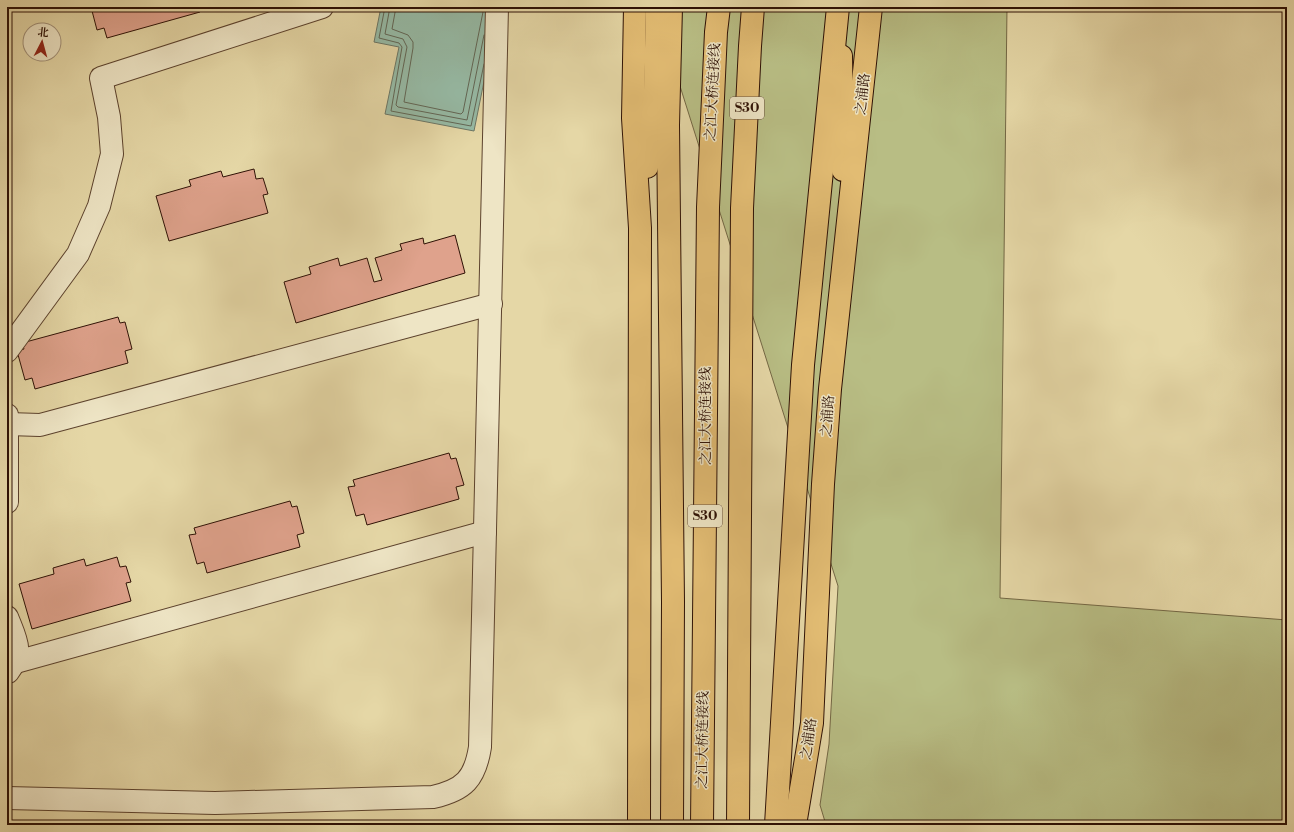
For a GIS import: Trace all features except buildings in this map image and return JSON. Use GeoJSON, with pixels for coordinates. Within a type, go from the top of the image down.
{"type":"FeatureCollection","features":[{"type":"Feature","properties":{"kind":"main road"},"geometry":{"type":"LineString","coordinates":[[635,7],[633,118],[640,228],[639,825]]}},
{"type":"Feature","properties":{"kind":"main road"},"geometry":{"type":"LineString","coordinates":[[640,228],[655,90],[657,7]]}},
{"type":"Feature","properties":{"kind":"main road"},"geometry":{"type":"LineString","coordinates":[[671,7],[668,133],[673,602],[672,825]]}},
{"type":"Feature","properties":{"kind":"main road","name":"之江大桥连接线"},"geometry":{"type":"LineString","coordinates":[[702,825],[708,208],[716,32],[719,7]]}},
{"type":"Feature","properties":{"kind":"main road","name":"S30"},"geometry":{"type":"LineString","coordinates":[[738,825],[742,208],[750,46],[754,7]]}},
{"type":"Feature","properties":{"kind":"main road"},"geometry":{"type":"LineString","coordinates":[[839,7],[844,267]]}},
{"type":"Feature","properties":{"kind":"main road","name":"之浦路"},"geometry":{"type":"LineString","coordinates":[[776,825],[802,365],[839,7]]}},
{"type":"Feature","properties":{"kind":"main road","name":"之浦路"},"geometry":{"type":"LineString","coordinates":[[795,825],[812,723],[823,484],[830,389],[871,7]]}},
{"type":"Feature","properties":{"kind":"street"},"geometry":{"type":"LineString","coordinates":[[7,351],[78,254],[99,206],[112,154],[109,116],[101,78],[275,14],[322,7]]}},
{"type":"Feature","properties":{"kind":"street"},"geometry":{"type":"LineString","coordinates":[[7,798],[215,803],[433,797],[447,794],[468,781],[478,763],[480,747],[497,7]]}},
{"type":"Feature","properties":{"kind":"street"},"geometry":{"type":"LineString","coordinates":[[7,502],[8,420],[40,425],[491,304]]}},
{"type":"Feature","properties":{"kind":"street"},"geometry":{"type":"LineString","coordinates":[[11,668],[485,532]]}},
{"type":"Feature","properties":{"kind":"street"},"geometry":{"type":"LineString","coordinates":[[7,617],[19,645],[11,668]]}},
{"type":"Feature","properties":{"kind":"green space"},"geometry":{"type":"Polygon","coordinates":[[[655,7],[1007,7],[1000,598],[1287,620],[1287,825],[826,825],[820,805],[829,744],[838,586],[655,7]]]}},
{"type":"Feature","properties":{"kind":"water"},"geometry":{"type":"Polygon","coordinates":[[[381,7],[499,7],[474,131],[385,114],[399,47],[374,42],[381,7]]]}}]}
